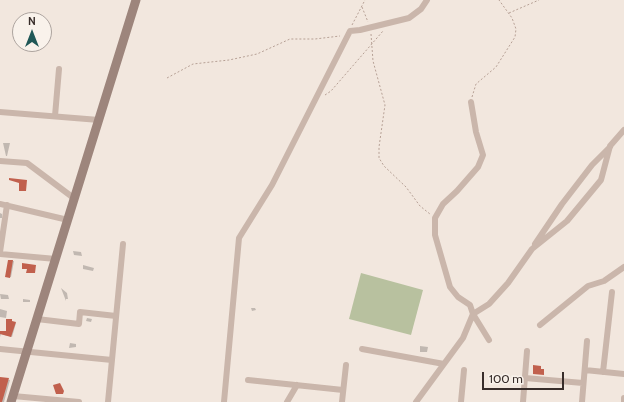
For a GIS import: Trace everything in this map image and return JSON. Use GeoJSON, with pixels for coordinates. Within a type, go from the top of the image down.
{"type":"FeatureCollection","features":[{"type":"Feature","properties":{"kind":"main road"},"geometry":{"type":"LineString","coordinates":[[12,399],[136,0]]}},
{"type":"Feature","properties":{"kind":"street"},"geometry":{"type":"LineString","coordinates":[[224,402],[239,238],[272,185],[350,31],[371,28],[409,18],[421,9],[427,0]]}},
{"type":"Feature","properties":{"kind":"street"},"geometry":{"type":"LineString","coordinates":[[55,116],[59,69]]}},
{"type":"Feature","properties":{"kind":"street"},"geometry":{"type":"LineString","coordinates":[[472,102],[476,132],[483,155],[478,167],[457,191],[443,204],[435,218],[435,235],[450,288],[458,297],[470,305],[473,314],[489,340]]}},
{"type":"Feature","properties":{"kind":"street"},"geometry":{"type":"LineString","coordinates":[[0,112],[99,120]]}},
{"type":"Feature","properties":{"kind":"street"},"geometry":{"type":"LineString","coordinates":[[416,402],[463,338],[473,314],[489,304],[508,283],[588,170],[624,130]]}},
{"type":"Feature","properties":{"kind":"street"},"geometry":{"type":"LineString","coordinates":[[532,249],[567,221],[601,180],[610,146]]}},
{"type":"Feature","properties":{"kind":"street"},"geometry":{"type":"LineString","coordinates":[[0,161],[28,163],[75,198]]}},
{"type":"Feature","properties":{"kind":"street"},"geometry":{"type":"LineString","coordinates":[[0,204],[68,220]]}},
{"type":"Feature","properties":{"kind":"street"},"geometry":{"type":"LineString","coordinates":[[7,205],[0,253],[56,258]]}},
{"type":"Feature","properties":{"kind":"street"},"geometry":{"type":"LineString","coordinates":[[108,402],[123,244]]}},
{"type":"Feature","properties":{"kind":"street"},"geometry":{"type":"LineString","coordinates":[[540,325],[588,286],[604,281],[624,267]]}},
{"type":"Feature","properties":{"kind":"street"},"geometry":{"type":"LineString","coordinates":[[603,372],[612,292]]}},
{"type":"Feature","properties":{"kind":"street"},"geometry":{"type":"LineString","coordinates":[[37,319],[79,324],[80,312],[116,316]]}},
{"type":"Feature","properties":{"kind":"street"},"geometry":{"type":"LineString","coordinates":[[582,402],[588,341]]}},
{"type":"Feature","properties":{"kind":"street"},"geometry":{"type":"LineString","coordinates":[[0,349],[112,360]]}},
{"type":"Feature","properties":{"kind":"street"},"geometry":{"type":"LineString","coordinates":[[362,349],[444,364]]}},
{"type":"Feature","properties":{"kind":"street"},"geometry":{"type":"LineString","coordinates":[[523,402],[527,351]]}},
{"type":"Feature","properties":{"kind":"street"},"geometry":{"type":"LineString","coordinates":[[342,402],[346,365]]}},
{"type":"Feature","properties":{"kind":"street"},"geometry":{"type":"LineString","coordinates":[[461,402],[464,370]]}},
{"type":"Feature","properties":{"kind":"street"},"geometry":{"type":"LineString","coordinates":[[585,370],[624,374]]}},
{"type":"Feature","properties":{"kind":"street"},"geometry":{"type":"LineString","coordinates":[[525,378],[584,383]]}},
{"type":"Feature","properties":{"kind":"street"},"geometry":{"type":"LineString","coordinates":[[248,380],[343,390]]}},
{"type":"Feature","properties":{"kind":"street"},"geometry":{"type":"LineString","coordinates":[[287,402],[297,385]]}},
{"type":"Feature","properties":{"kind":"street"},"geometry":{"type":"LineString","coordinates":[[12,399],[79,402]]}},
{"type":"Feature","properties":{"kind":"path"},"geometry":{"type":"LineString","coordinates":[[167,78],[193,64],[229,60],[257,54],[290,39],[329,38],[341,36],[350,31],[365,0]]}},
{"type":"Feature","properties":{"kind":"path"},"geometry":{"type":"LineString","coordinates":[[472,102],[476,84],[496,67],[515,37],[516,29],[509,13],[499,0]]}},
{"type":"Feature","properties":{"kind":"path"},"geometry":{"type":"LineString","coordinates":[[509,13],[539,0]]}},
{"type":"Feature","properties":{"kind":"path"},"geometry":{"type":"LineString","coordinates":[[362,7],[371,28],[373,61],[385,105],[379,147],[380,162],[406,187],[420,206],[435,218]]}},
{"type":"Feature","properties":{"kind":"path"},"geometry":{"type":"LineString","coordinates":[[314,101],[331,91],[389,24]]}},
{"type":"Feature","properties":{"kind":"green space"},"geometry":{"type":"Polygon","coordinates":[[[361,273],[423,290],[411,335],[349,319],[361,273]]]}},
{"type":"Feature","properties":{"kind":"building"},"geometry":{"type":"Polygon","coordinates":[[[9,178],[27,180],[26,191],[19,191],[19,183],[9,180],[9,178]]]}},
{"type":"Feature","properties":{"kind":"building"},"geometry":{"type":"Polygon","coordinates":[[[8,260],[13,260],[10,278],[5,277],[8,260]]]}},
{"type":"Feature","properties":{"kind":"building"},"geometry":{"type":"Polygon","coordinates":[[[22,263],[36,265],[35,273],[26,273],[27,269],[22,269],[22,263]]]}},
{"type":"Feature","properties":{"kind":"building"},"geometry":{"type":"Polygon","coordinates":[[[6,319],[12,319],[12,321],[16,322],[11,337],[0,334],[0,331],[6,331],[6,319]]]}},
{"type":"Feature","properties":{"kind":"building"},"geometry":{"type":"Polygon","coordinates":[[[533,365],[541,366],[541,369],[544,369],[544,375],[533,374],[533,365]]]}},
{"type":"Feature","properties":{"kind":"building"},"geometry":{"type":"Polygon","coordinates":[[[0,377],[9,378],[2,402],[0,402],[0,377]]]}},
{"type":"Feature","properties":{"kind":"building"},"geometry":{"type":"Polygon","coordinates":[[[60,383],[64,391],[63,394],[56,394],[53,385],[60,383]]]}}]}
